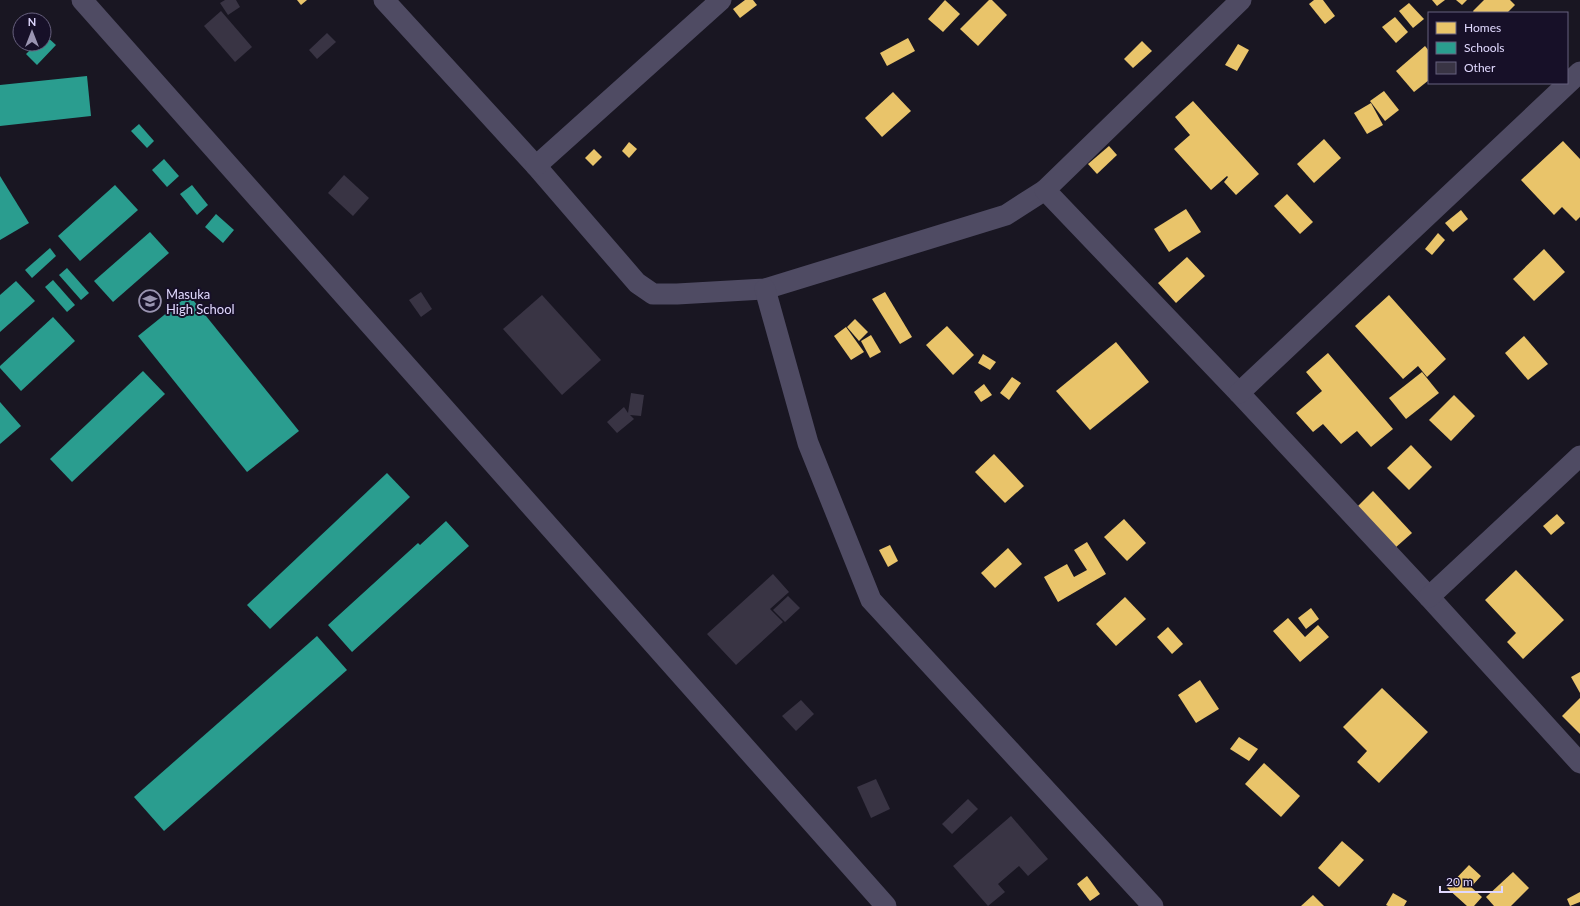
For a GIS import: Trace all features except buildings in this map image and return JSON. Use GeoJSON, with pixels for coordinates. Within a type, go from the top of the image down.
{"type":"FeatureCollection","features":[{"type":"Feature","properties":{"kind":"street"},"geometry":{"type":"LineString","coordinates":[[82,0],[886,906]]}},
{"type":"Feature","properties":{"kind":"street"},"geometry":{"type":"LineString","coordinates":[[384,0],[536,166],[637,283],[653,294],[765,289],[1006,215],[1044,190],[1241,0]]}},
{"type":"Feature","properties":{"kind":"street"},"geometry":{"type":"LineString","coordinates":[[536,166],[721,0]]}},
{"type":"Feature","properties":{"kind":"street"},"geometry":{"type":"LineString","coordinates":[[1568,83],[1580,72]]}},
{"type":"Feature","properties":{"kind":"street"},"geometry":{"type":"LineString","coordinates":[[1239,393],[1567,84]]}},
{"type":"Feature","properties":{"kind":"street"},"geometry":{"type":"LineString","coordinates":[[1044,190],[1239,393],[1429,597],[1580,763]]}},
{"type":"Feature","properties":{"kind":"street"},"geometry":{"type":"LineString","coordinates":[[765,289],[808,443],[871,600],[1153,906]]}},
{"type":"Feature","properties":{"kind":"street"},"geometry":{"type":"LineString","coordinates":[[1429,597],[1580,456]]}},
{"type":"Feature","properties":{"kind":"place","name":"Masuka High School"},"geometry":{"type":"Point","coordinates":[150,301]}}]}
